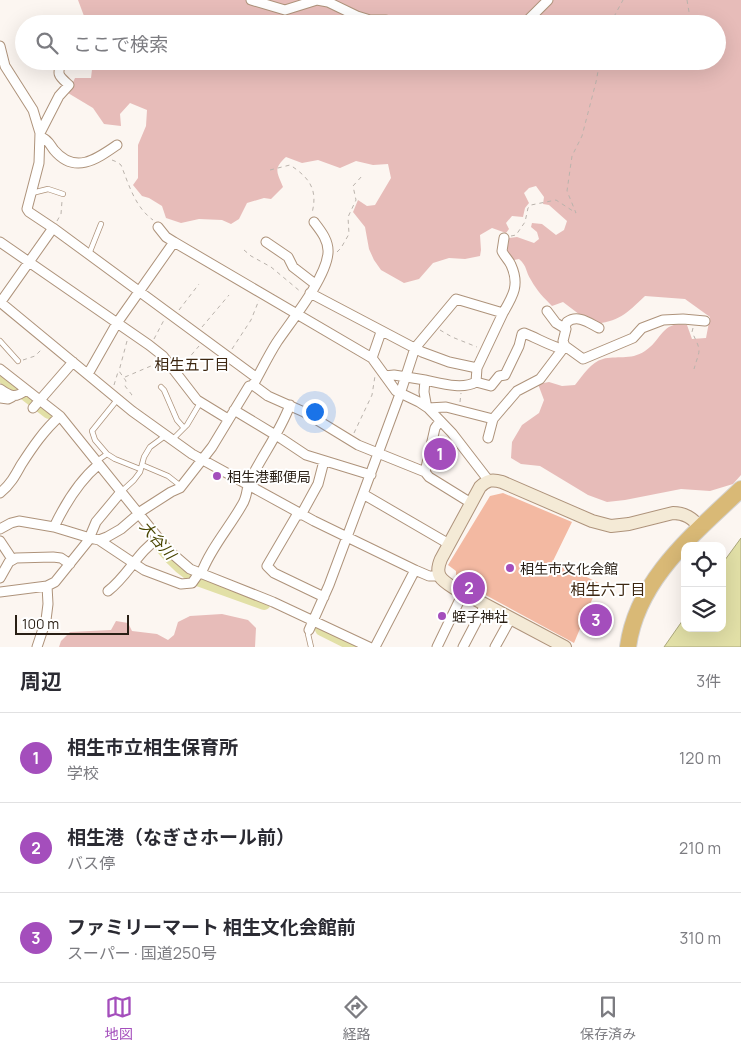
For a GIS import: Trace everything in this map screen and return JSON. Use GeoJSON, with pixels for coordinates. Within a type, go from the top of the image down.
{"type":"FeatureCollection","features":[{"type":"Feature","properties":{"kind":"highway"},"geometry":{"type":"LineString","coordinates":[[628,647],[634,620],[647,592],[670,560],[700,527],[741,489]]}},
{"type":"Feature","properties":{"kind":"street"},"geometry":{"type":"LineString","coordinates":[[251,0],[285,10],[317,0],[328,2],[354,15]]}},
{"type":"Feature","properties":{"kind":"street"},"geometry":{"type":"LineString","coordinates":[[533,15],[548,0]]}},
{"type":"Feature","properties":{"kind":"street"},"geometry":{"type":"LineString","coordinates":[[0,46],[5,66],[32,110],[41,135],[55,152],[72,162],[80,163],[96,160],[117,144]]}},
{"type":"Feature","properties":{"kind":"street"},"geometry":{"type":"LineString","coordinates":[[59,70],[60,78],[68,86],[59,96],[41,135],[39,163],[27,209],[29,212],[228,356],[268,396],[304,412],[350,440],[425,472],[429,477],[471,504]]}},
{"type":"Feature","properties":{"kind":"street"},"geometry":{"type":"LineString","coordinates":[[0,592],[48,586],[55,582],[95,539],[108,537],[136,515],[182,487],[203,461],[249,386],[255,381],[326,264],[328,252],[326,239],[314,222]]}},
{"type":"Feature","properties":{"kind":"street"},"geometry":{"type":"LineString","coordinates":[[158,226],[166,237],[174,242],[372,358],[396,391],[426,406],[440,420],[489,481]]}},
{"type":"Feature","properties":{"kind":"street"},"geometry":{"type":"LineString","coordinates":[[52,228],[0,303],[121,402],[168,438],[203,461],[346,537],[429,576],[440,576]]}},
{"type":"Feature","properties":{"kind":"street"},"geometry":{"type":"LineString","coordinates":[[476,382],[477,368],[515,292],[512,266],[503,254],[504,238]]}},
{"type":"Feature","properties":{"kind":"street"},"geometry":{"type":"LineString","coordinates":[[0,242],[149,345],[165,359],[186,388],[200,403],[228,419]]}},
{"type":"Feature","properties":{"kind":"street"},"geometry":{"type":"LineString","coordinates":[[88,374],[117,323],[174,242]]}},
{"type":"Feature","properties":{"kind":"street"},"geometry":{"type":"LineString","coordinates":[[266,242],[288,257],[293,267],[315,284]]}},
{"type":"Feature","properties":{"kind":"street"},"geometry":{"type":"LineString","coordinates":[[308,296],[415,348],[450,362],[477,368]]}},
{"type":"Feature","properties":{"kind":"street"},"geometry":{"type":"LineString","coordinates":[[312,624],[324,598],[363,494],[415,348],[458,298],[503,313]]}},
{"type":"Feature","properties":{"kind":"street"},"geometry":{"type":"LineString","coordinates":[[547,312],[556,323],[565,327]]}},
{"type":"Feature","properties":{"kind":"street"},"geometry":{"type":"LineString","coordinates":[[488,438],[493,419],[517,391],[540,379],[564,347],[563,341],[567,322],[576,318],[583,319],[599,328]]}},
{"type":"Feature","properties":{"kind":"street"},"geometry":{"type":"LineString","coordinates":[[385,376],[406,377],[461,386],[476,382],[491,386],[499,376],[505,375],[524,333],[536,337],[547,344],[564,347],[583,359],[633,338],[647,325],[663,320],[705,321]]}},
{"type":"Feature","properties":{"kind":"street"},"geometry":{"type":"LineString","coordinates":[[372,358],[381,332]]}},
{"type":"Feature","properties":{"kind":"street"},"geometry":{"type":"LineString","coordinates":[[33,408],[73,362]]}},
{"type":"Feature","properties":{"kind":"street"},"geometry":{"type":"LineString","coordinates":[[0,369],[19,393]]}},
{"type":"Feature","properties":{"kind":"street"},"geometry":{"type":"LineString","coordinates":[[425,380],[426,406]]}},
{"type":"Feature","properties":{"kind":"street"},"geometry":{"type":"LineString","coordinates":[[0,389],[40,400],[57,419],[69,426],[95,466],[156,540],[198,576],[243,590],[312,624],[369,647]]}},
{"type":"Feature","properties":{"kind":"street"},"geometry":{"type":"LineString","coordinates":[[0,398],[8,399],[19,393]]}},
{"type":"Feature","properties":{"kind":"street"},"geometry":{"type":"LineString","coordinates":[[0,529],[11,522],[19,521],[54,527],[95,539],[133,564],[181,584],[188,584],[198,576],[243,504],[248,494],[249,483],[263,454],[285,419],[290,405]]}},
{"type":"Feature","properties":{"kind":"street"},"geometry":{"type":"LineString","coordinates":[[426,406],[446,407],[493,419]]}},
{"type":"Feature","properties":{"kind":"street"},"geometry":{"type":"LineString","coordinates":[[234,410],[306,455],[370,475]]}},
{"type":"Feature","properties":{"kind":"street"},"geometry":{"type":"LineString","coordinates":[[0,493],[13,479],[36,443],[57,419]]}},
{"type":"Feature","properties":{"kind":"street"},"geometry":{"type":"LineString","coordinates":[[425,472],[435,428],[440,420]]}},
{"type":"Feature","properties":{"kind":"street"},"geometry":{"type":"LineString","coordinates":[[324,461],[318,484],[267,566],[274,573],[324,598]]}},
{"type":"Feature","properties":{"kind":"street"},"geometry":{"type":"LineString","coordinates":[[54,527],[70,498],[95,466]]}},
{"type":"Feature","properties":{"kind":"street"},"geometry":{"type":"LineString","coordinates":[[565,647],[463,593],[445,582],[440,576],[438,567],[480,487],[489,481],[502,482],[601,524],[619,526],[673,512],[693,519],[700,527]]}},
{"type":"Feature","properties":{"kind":"street"},"geometry":{"type":"LineString","coordinates":[[363,494],[449,544]]}},
{"type":"Feature","properties":{"kind":"street"},"geometry":{"type":"LineString","coordinates":[[95,539],[96,522],[118,495]]}},
{"type":"Feature","properties":{"kind":"street"},"geometry":{"type":"LineString","coordinates":[[108,591],[120,582],[133,564],[156,540]]}},
{"type":"Feature","properties":{"kind":"street"},"geometry":{"type":"LineString","coordinates":[[0,542],[12,559]]}},
{"type":"Feature","properties":{"kind":"street"},"geometry":{"type":"LineString","coordinates":[[12,559],[53,557],[61,558],[70,564]]}},
{"type":"Feature","properties":{"kind":"street"},"geometry":{"type":"LineString","coordinates":[[0,578],[12,559]]}},
{"type":"Feature","properties":{"kind":"street"},"geometry":{"type":"LineString","coordinates":[[375,647],[415,570]]}},
{"type":"Feature","properties":{"kind":"street"},"geometry":{"type":"LineString","coordinates":[[38,647],[46,620],[48,586]]}},
{"type":"Feature","properties":{"kind":"street"},"geometry":{"type":"LineString","coordinates":[[437,647],[463,593]]}},
{"type":"Feature","properties":{"kind":"street"},"geometry":{"type":"LineString","coordinates":[[463,647],[485,605]]}},
{"type":"Feature","properties":{"kind":"street"},"geometry":{"type":"LineString","coordinates":[[495,647],[511,618]]}},
{"type":"Feature","properties":{"kind":"lane"},"geometry":{"type":"LineString","coordinates":[[32,193],[48,189],[63,194]]}},
{"type":"Feature","properties":{"kind":"lane"},"geometry":{"type":"LineString","coordinates":[[89,254],[100,224]]}},
{"type":"Feature","properties":{"kind":"lane"},"geometry":{"type":"LineString","coordinates":[[0,341],[18,361]]}},
{"type":"Feature","properties":{"kind":"lane"},"geometry":{"type":"LineString","coordinates":[[161,387],[177,420],[184,428]]}},
{"type":"Feature","properties":{"kind":"lane"},"geometry":{"type":"LineString","coordinates":[[121,402],[92,431],[95,440],[114,459],[168,476],[182,487]]}},
{"type":"Feature","properties":{"kind":"lane"},"geometry":{"type":"LineString","coordinates":[[118,495],[134,480],[150,448],[184,428],[200,403]]}},
{"type":"Feature","properties":{"kind":"lane"},"geometry":{"type":"LineString","coordinates":[[95,466],[107,454]]}},
{"type":"Feature","properties":{"kind":"lane"},"geometry":{"type":"LineString","coordinates":[[311,647],[308,634],[312,624]]}},
{"type":"Feature","properties":{"kind":"path"},"geometry":{"type":"LineString","coordinates":[[615,15],[623,0]]}},
{"type":"Feature","properties":{"kind":"path"},"geometry":{"type":"LineString","coordinates":[[687,0],[690,15]]}},
{"type":"Feature","properties":{"kind":"path"},"geometry":{"type":"LineString","coordinates":[[504,238],[516,235],[525,222],[528,208],[532,205],[556,200],[576,213],[568,191],[572,156],[582,136],[598,70]]}},
{"type":"Feature","properties":{"kind":"path"},"geometry":{"type":"LineString","coordinates":[[96,160],[98,162],[110,159],[121,165],[137,202],[147,216],[158,226]]}},
{"type":"Feature","properties":{"kind":"path"},"geometry":{"type":"LineString","coordinates":[[270,170],[290,165],[311,184],[315,200],[312,213],[314,222]]}},
{"type":"Feature","properties":{"kind":"path"},"geometry":{"type":"LineString","coordinates":[[328,252],[338,252],[347,240],[349,234],[348,217],[356,200],[354,186],[362,176]]}},
{"type":"Feature","properties":{"kind":"path"},"geometry":{"type":"LineString","coordinates":[[52,228],[61,214],[63,194]]}},
{"type":"Feature","properties":{"kind":"path"},"geometry":{"type":"LineString","coordinates":[[244,250],[271,267],[308,296]]}},
{"type":"Feature","properties":{"kind":"path"},"geometry":{"type":"LineString","coordinates":[[149,345],[171,315],[199,284]]}},
{"type":"Feature","properties":{"kind":"path"},"geometry":{"type":"LineString","coordinates":[[228,356],[251,320],[262,293]]}},
{"type":"Feature","properties":{"kind":"path"},"geometry":{"type":"LineString","coordinates":[[175,372],[186,363],[200,336],[229,295]]}},
{"type":"Feature","properties":{"kind":"path"},"geometry":{"type":"LineString","coordinates":[[694,320],[692,332],[700,349],[694,369]]}},
{"type":"Feature","properties":{"kind":"path"},"geometry":{"type":"LineString","coordinates":[[434,326],[452,338],[485,351]]}},
{"type":"Feature","properties":{"kind":"path"},"geometry":{"type":"LineString","coordinates":[[109,392],[114,385],[119,371],[130,332]]}},
{"type":"Feature","properties":{"kind":"path"},"geometry":{"type":"LineString","coordinates":[[18,361],[35,356],[48,342]]}},
{"type":"Feature","properties":{"kind":"path"},"geometry":{"type":"LineString","coordinates":[[124,377],[165,359]]}},
{"type":"Feature","properties":{"kind":"path"},"geometry":{"type":"LineString","coordinates":[[350,440],[372,395],[375,373],[379,368]]}},
{"type":"Feature","properties":{"kind":"path"},"geometry":{"type":"LineString","coordinates":[[119,371],[126,381],[125,386],[132,394],[121,402]]}},
{"type":"Feature","properties":{"kind":"path"},"geometry":{"type":"LineString","coordinates":[[458,410],[461,386]]}},
{"type":"Feature","properties":{"kind":"shaded area"},"geometry":{"type":"Polygon","coordinates":[[[78,0],[741,0],[741,475],[733,484],[710,491],[681,489],[607,502],[588,495],[540,466],[521,464],[511,458],[512,442],[522,425],[539,413],[544,400],[538,384],[549,382],[562,386],[575,385],[595,363],[608,358],[629,357],[639,354],[651,347],[663,332],[672,325],[687,325],[692,339],[706,338],[710,317],[685,299],[645,296],[622,316],[592,324],[563,302],[552,306],[536,288],[522,262],[519,259],[514,260],[507,254],[509,238],[517,237],[534,243],[539,239],[537,232],[531,227],[532,223],[542,224],[556,235],[564,230],[567,221],[549,205],[543,204],[544,197],[536,186],[529,188],[524,193],[529,203],[525,208],[523,217],[512,216],[506,223],[509,229],[506,233],[492,228],[480,235],[480,256],[465,259],[449,258],[433,263],[419,279],[404,283],[381,270],[369,249],[365,227],[353,212],[358,200],[367,206],[375,205],[391,178],[388,164],[373,165],[356,161],[340,168],[318,160],[302,163],[286,157],[279,165],[277,171],[283,187],[271,199],[264,198],[247,203],[239,219],[231,224],[222,220],[199,219],[181,223],[166,218],[162,206],[142,196],[133,185],[138,178],[138,145],[146,126],[147,110],[130,103],[120,114],[121,126],[104,124],[93,108],[68,93],[75,78],[91,78],[92,70],[726,70],[726,15],[84,15],[78,0]]]}},
{"type":"Feature","properties":{"kind":"shaded area"},"geometry":{"type":"Polygon","coordinates":[[[741,538],[741,647],[664,647],[681,623],[681,632],[726,632],[726,559],[741,538]]]}},
{"type":"Feature","properties":{"kind":"shaded area"},"geometry":{"type":"Polygon","coordinates":[[[222,614],[248,620],[256,628],[255,647],[59,647],[61,641],[70,632],[111,630],[116,621],[128,623],[132,631],[157,634],[168,640],[174,635],[178,622],[190,616],[222,614]]]}},
{"type":"Feature","properties":{"kind":"building","name":"相生市文化会館"},"geometry":{"type":"Polygon","coordinates":[[[503,493],[572,522],[553,561],[599,583],[574,643],[456,579],[456,571],[448,565],[490,496],[503,493]]]}},
{"type":"Feature","properties":{"kind":"waterway","name":"大谷川"},"geometry":{"type":"LineString","coordinates":[[0,374],[49,412]]}},
{"type":"Feature","properties":{"kind":"waterway","name":"大谷川"},"geometry":{"type":"LineString","coordinates":[[162,547],[180,566],[200,580],[264,603]]}},
{"type":"Feature","properties":{"kind":"waterway","name":"大谷川"},"geometry":{"type":"LineString","coordinates":[[322,629],[358,647]]}},
{"type":"Feature","properties":{"kind":"place","name":"相生市立相生保育所"},"geometry":{"type":"Point","coordinates":[440,454]}},
{"type":"Feature","properties":{"kind":"place","name":"相生港郵便局"},"geometry":{"type":"Point","coordinates":[217,476]}},
{"type":"Feature","properties":{"kind":"place","name":"相生市文化会館"},"geometry":{"type":"Point","coordinates":[510,568]}},
{"type":"Feature","properties":{"kind":"place","name":"相生港（なぎさホール前）"},"geometry":{"type":"Point","coordinates":[469,588]}},
{"type":"Feature","properties":{"kind":"place","name":"蛭子神社"},"geometry":{"type":"Point","coordinates":[442,616]}},
{"type":"Feature","properties":{"kind":"place","name":"ファミリーマート 相生文化会館前"},"geometry":{"type":"Point","coordinates":[596,620]}},
{"type":"Feature","properties":{"kind":"district","name":"相生五丁目"},"geometry":{"type":"Point","coordinates":[192,364]}},
{"type":"Feature","properties":{"kind":"district","name":"相生六丁目"},"geometry":{"type":"Point","coordinates":[608,589]}}]}
